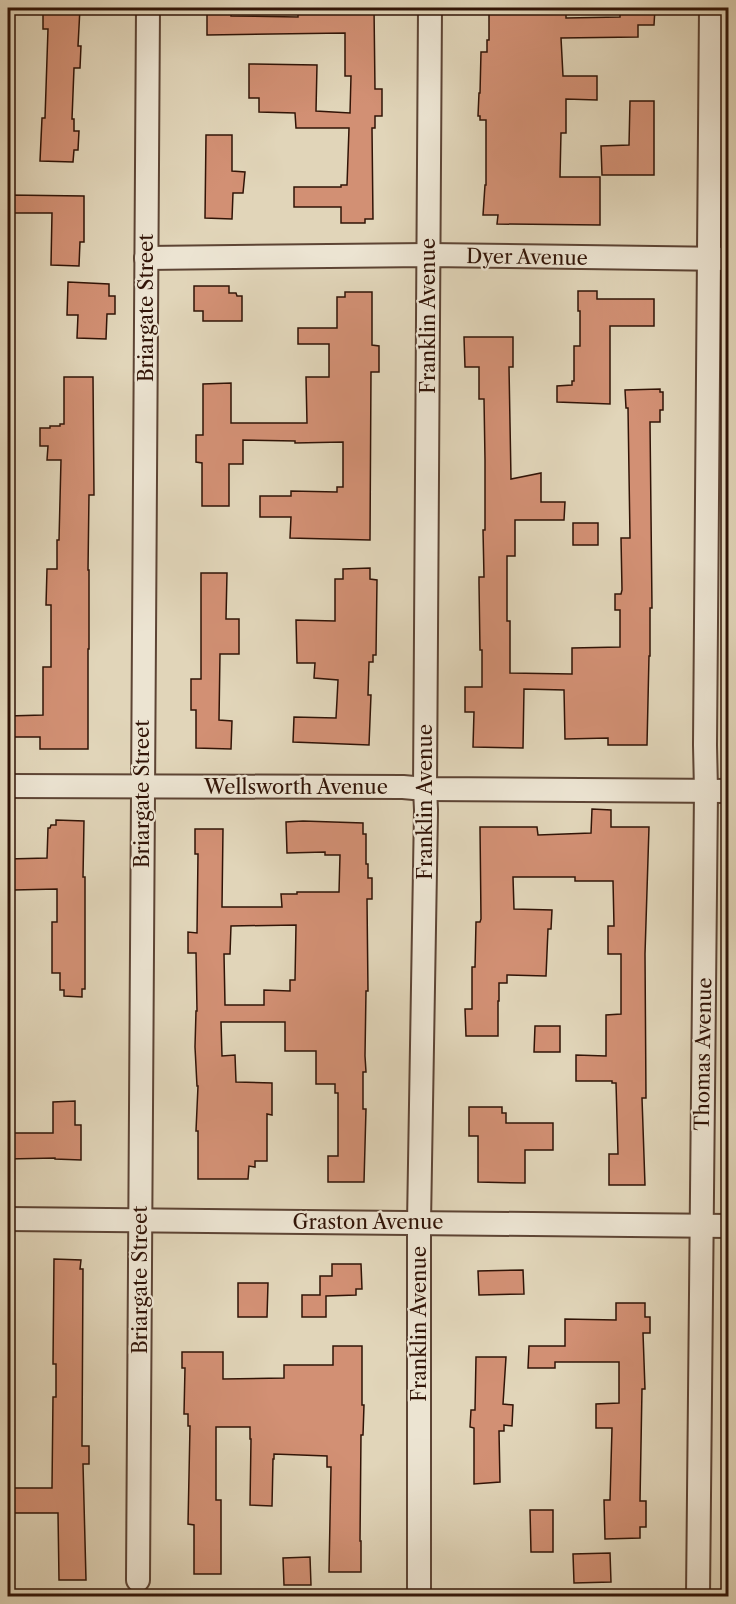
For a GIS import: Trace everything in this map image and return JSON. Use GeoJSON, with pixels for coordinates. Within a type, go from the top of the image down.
{"type":"FeatureCollection","features":[{"type":"Feature","properties":{"kind":"street","name":"Briargate Street"},"geometry":{"type":"LineString","coordinates":[[138,1580],[148,8]]}},
{"type":"Feature","properties":{"kind":"street","name":"Franklin Avenue"},"geometry":{"type":"LineString","coordinates":[[419,1596],[419,1223],[426,821],[430,8]]}},
{"type":"Feature","properties":{"kind":"street","name":"Thomas Avenue"},"geometry":{"type":"LineString","coordinates":[[698,1596],[701,1225],[717,791],[705,733],[719,260],[711,8]]}},
{"type":"Feature","properties":{"kind":"street","name":"Dyer Avenue"},"geometry":{"type":"LineString","coordinates":[[146,258],[428,255],[719,260]]}},
{"type":"Feature","properties":{"kind":"street","name":"Wellsworth Avenue"},"geometry":{"type":"LineString","coordinates":[[8,786],[717,791]]}},
{"type":"Feature","properties":{"kind":"street","name":"Graston Avenue"},"geometry":{"type":"LineString","coordinates":[[8,1219],[729,1226]]}},
{"type":"Feature","properties":{"kind":"building"},"geometry":{"type":"Polygon","coordinates":[[[43,8],[80,8],[78,46],[81,46],[80,68],[74,68],[72,119],[74,119],[74,131],[79,131],[78,150],[74,150],[73,162],[40,161],[42,118],[45,118],[48,29],[43,29],[43,8]]]}},
{"type":"Feature","properties":{"kind":"building"},"geometry":{"type":"Polygon","coordinates":[[[207,8],[231,8],[231,16],[298,17],[298,10],[374,8],[375,89],[382,89],[382,116],[375,116],[375,128],[372,128],[373,219],[365,219],[365,223],[341,223],[341,207],[294,207],[294,187],[347,185],[349,128],[296,128],[295,113],[259,112],[259,98],[249,98],[249,64],[317,65],[316,111],[350,113],[351,76],[345,76],[345,33],[207,35],[207,8]]]}},
{"type":"Feature","properties":{"kind":"building"},"geometry":{"type":"Polygon","coordinates":[[[489,8],[514,8],[514,13],[566,12],[566,18],[620,17],[620,8],[655,8],[654,25],[638,25],[638,37],[561,38],[563,76],[597,76],[597,100],[566,99],[566,133],[561,133],[560,177],[600,177],[600,225],[497,224],[498,215],[483,215],[486,185],[486,120],[480,120],[478,116],[481,52],[487,52],[489,8]]]}},
{"type":"Feature","properties":{"kind":"building"},"geometry":{"type":"Polygon","coordinates":[[[630,101],[654,101],[654,175],[602,175],[601,146],[629,145],[630,101]]]}},
{"type":"Feature","properties":{"kind":"building"},"geometry":{"type":"Polygon","coordinates":[[[206,135],[232,135],[232,171],[245,172],[243,193],[233,193],[232,219],[205,218],[206,135]]]}},
{"type":"Feature","properties":{"kind":"building"},"geometry":{"type":"Polygon","coordinates":[[[8,195],[84,196],[84,242],[80,242],[79,266],[51,265],[52,213],[8,213],[8,195]]]}},
{"type":"Feature","properties":{"kind":"building"},"geometry":{"type":"Polygon","coordinates":[[[68,282],[109,284],[109,296],[115,296],[115,314],[107,314],[106,339],[77,338],[78,315],[67,315],[68,282]]]}},
{"type":"Feature","properties":{"kind":"building"},"geometry":{"type":"Polygon","coordinates":[[[194,286],[229,286],[229,293],[242,296],[242,321],[203,321],[203,311],[194,311],[194,286]]]}},
{"type":"Feature","properties":{"kind":"building"},"geometry":{"type":"Polygon","coordinates":[[[578,291],[597,291],[597,299],[654,299],[654,326],[610,326],[610,404],[557,402],[557,386],[572,385],[574,381],[574,346],[580,346],[578,291]]]}},
{"type":"Feature","properties":{"kind":"building"},"geometry":{"type":"Polygon","coordinates":[[[345,292],[372,292],[372,345],[379,346],[379,372],[371,372],[370,540],[290,538],[291,517],[260,517],[260,496],[291,496],[291,491],[337,492],[337,487],[343,487],[343,442],[295,443],[295,441],[243,440],[243,464],[229,464],[229,506],[202,506],[202,463],[196,462],[196,435],[203,435],[203,384],[231,383],[231,423],[307,423],[306,377],[329,377],[329,344],[298,344],[298,328],[337,328],[337,297],[345,297],[345,292]]]}},
{"type":"Feature","properties":{"kind":"building"},"geometry":{"type":"Polygon","coordinates":[[[464,337],[513,337],[513,367],[509,367],[511,479],[541,473],[541,502],[565,502],[564,520],[515,520],[515,556],[507,556],[510,673],[572,674],[572,648],[620,647],[620,610],[615,610],[615,594],[621,594],[622,590],[621,538],[630,538],[628,408],[626,408],[625,390],[660,389],[660,392],[663,392],[660,422],[650,422],[652,608],[650,608],[647,745],[608,745],[608,738],[565,739],[564,690],[524,689],[523,748],[473,747],[474,712],[465,712],[465,687],[482,687],[479,577],[484,577],[484,399],[479,399],[479,367],[465,367],[464,337]]]}},
{"type":"Feature","properties":{"kind":"building"},"geometry":{"type":"Polygon","coordinates":[[[64,377],[93,377],[94,495],[89,495],[88,749],[40,749],[40,737],[8,737],[8,716],[43,715],[43,667],[51,667],[51,605],[46,605],[47,569],[57,569],[61,460],[47,460],[48,446],[40,446],[40,428],[64,424],[64,377]]]}},
{"type":"Feature","properties":{"kind":"building"},"geometry":{"type":"Polygon","coordinates":[[[573,523],[598,523],[598,545],[573,545],[573,523]]]}},
{"type":"Feature","properties":{"kind":"building"},"geometry":{"type":"Polygon","coordinates":[[[370,568],[370,579],[377,580],[376,655],[373,655],[373,662],[369,662],[368,695],[371,695],[369,745],[293,742],[294,717],[336,718],[338,680],[314,678],[315,663],[297,663],[296,620],[335,621],[335,579],[343,579],[343,569],[370,568]]]}},
{"type":"Feature","properties":{"kind":"building"},"geometry":{"type":"Polygon","coordinates":[[[201,573],[227,573],[226,619],[239,619],[239,654],[220,654],[219,720],[232,721],[231,749],[196,748],[196,710],[191,710],[191,679],[201,679],[201,573]]]}},
{"type":"Feature","properties":{"kind":"building"},"geometry":{"type":"Polygon","coordinates":[[[592,809],[611,810],[611,827],[649,827],[645,954],[646,1098],[642,1098],[645,1185],[609,1185],[609,1154],[618,1154],[616,1083],[576,1081],[576,1055],[606,1056],[606,1015],[621,1014],[621,954],[608,954],[608,926],[614,926],[613,881],[575,881],[575,877],[513,877],[514,909],[552,910],[551,929],[548,929],[546,976],[507,975],[507,983],[499,983],[498,1036],[466,1036],[465,1009],[472,1009],[472,967],[475,967],[476,922],[480,922],[481,919],[480,827],[537,827],[538,835],[591,833],[592,809]]]}},
{"type":"Feature","properties":{"kind":"building"},"geometry":{"type":"Polygon","coordinates":[[[56,820],[84,821],[85,989],[82,989],[82,997],[64,996],[64,990],[60,990],[60,973],[52,973],[52,922],[57,922],[57,889],[14,890],[14,878],[9,879],[8,859],[47,858],[48,828],[56,825],[56,820]]]}},
{"type":"Feature","properties":{"kind":"building"},"geometry":{"type":"Polygon","coordinates":[[[286,822],[363,823],[363,834],[366,834],[366,864],[368,864],[368,878],[372,878],[372,899],[367,899],[368,991],[366,991],[366,1072],[363,1072],[363,1109],[366,1109],[364,1182],[328,1182],[328,1156],[338,1156],[338,1093],[335,1093],[335,1084],[316,1084],[316,1051],[285,1051],[285,1022],[221,1022],[222,1056],[235,1055],[236,1082],[272,1083],[272,1115],[267,1114],[267,1161],[255,1161],[255,1167],[249,1166],[248,1179],[198,1179],[198,1131],[196,1131],[198,1086],[195,1047],[196,953],[188,953],[188,932],[197,933],[198,854],[195,854],[195,829],[223,829],[222,907],[282,907],[281,894],[339,892],[340,855],[325,855],[325,852],[287,853],[286,822]],[[296,925],[231,926],[230,954],[224,954],[225,1005],[264,1005],[264,990],[290,991],[290,980],[295,980],[296,925]]]}},
{"type":"Feature","properties":{"kind":"building"},"geometry":{"type":"Polygon","coordinates":[[[535,1026],[560,1026],[560,1052],[534,1052],[535,1026]]]}},
{"type":"Feature","properties":{"kind":"building"},"geometry":{"type":"Polygon","coordinates":[[[75,1101],[75,1125],[81,1125],[81,1160],[8,1159],[8,1133],[53,1133],[53,1102],[75,1101]]]}},
{"type":"Feature","properties":{"kind":"building"},"geometry":{"type":"Polygon","coordinates":[[[469,1107],[502,1107],[502,1113],[506,1113],[506,1123],[553,1123],[553,1150],[525,1150],[525,1183],[478,1182],[478,1136],[469,1136],[469,1107]]]}},
{"type":"Feature","properties":{"kind":"building"},"geometry":{"type":"Polygon","coordinates":[[[54,1259],[81,1260],[80,1269],[83,1269],[82,1446],[89,1446],[89,1464],[83,1464],[86,1580],[59,1580],[58,1513],[8,1513],[8,1488],[52,1488],[53,1397],[56,1397],[56,1364],[53,1364],[54,1259]]]}},
{"type":"Feature","properties":{"kind":"building"},"geometry":{"type":"Polygon","coordinates":[[[332,1264],[361,1264],[362,1289],[356,1289],[356,1295],[326,1296],[326,1317],[302,1317],[302,1295],[320,1295],[320,1276],[332,1276],[332,1264]]]}},
{"type":"Feature","properties":{"kind":"building"},"geometry":{"type":"Polygon","coordinates":[[[523,1270],[524,1294],[479,1295],[478,1271],[523,1270]]]}},
{"type":"Feature","properties":{"kind":"building"},"geometry":{"type":"Polygon","coordinates":[[[238,1283],[268,1283],[267,1317],[238,1317],[238,1283]]]}},
{"type":"Feature","properties":{"kind":"building"},"geometry":{"type":"Polygon","coordinates":[[[616,1303],[645,1303],[645,1317],[650,1317],[650,1333],[643,1333],[645,1389],[642,1389],[640,1501],[646,1501],[646,1527],[640,1527],[640,1538],[605,1539],[604,1500],[610,1500],[612,1428],[596,1428],[596,1404],[619,1403],[619,1362],[555,1362],[555,1368],[528,1368],[529,1346],[565,1346],[565,1319],[616,1320],[616,1303]]]}},
{"type":"Feature","properties":{"kind":"building"},"geometry":{"type":"Polygon","coordinates":[[[333,1346],[362,1346],[362,1405],[364,1405],[363,1435],[361,1435],[361,1572],[329,1572],[331,1467],[327,1467],[327,1456],[274,1454],[272,1506],[250,1505],[250,1427],[216,1427],[216,1500],[221,1500],[221,1574],[194,1574],[194,1525],[188,1524],[190,1426],[188,1426],[188,1414],[184,1414],[185,1368],[182,1368],[182,1352],[223,1352],[223,1379],[284,1378],[284,1365],[333,1365],[333,1346]]]}},
{"type":"Feature","properties":{"kind":"building"},"geometry":{"type":"Polygon","coordinates":[[[476,1357],[506,1357],[503,1404],[513,1405],[512,1426],[504,1425],[504,1431],[499,1431],[500,1482],[474,1484],[474,1428],[470,1427],[471,1410],[475,1410],[476,1357]]]}},
{"type":"Feature","properties":{"kind":"building"},"geometry":{"type":"Polygon","coordinates":[[[530,1510],[553,1510],[553,1552],[531,1552],[530,1510]]]}},
{"type":"Feature","properties":{"kind":"building"},"geometry":{"type":"Polygon","coordinates":[[[610,1553],[611,1582],[574,1583],[573,1554],[610,1553]]]}},
{"type":"Feature","properties":{"kind":"building"},"geometry":{"type":"Polygon","coordinates":[[[310,1557],[311,1585],[284,1585],[283,1558],[310,1557]]]}}]}
